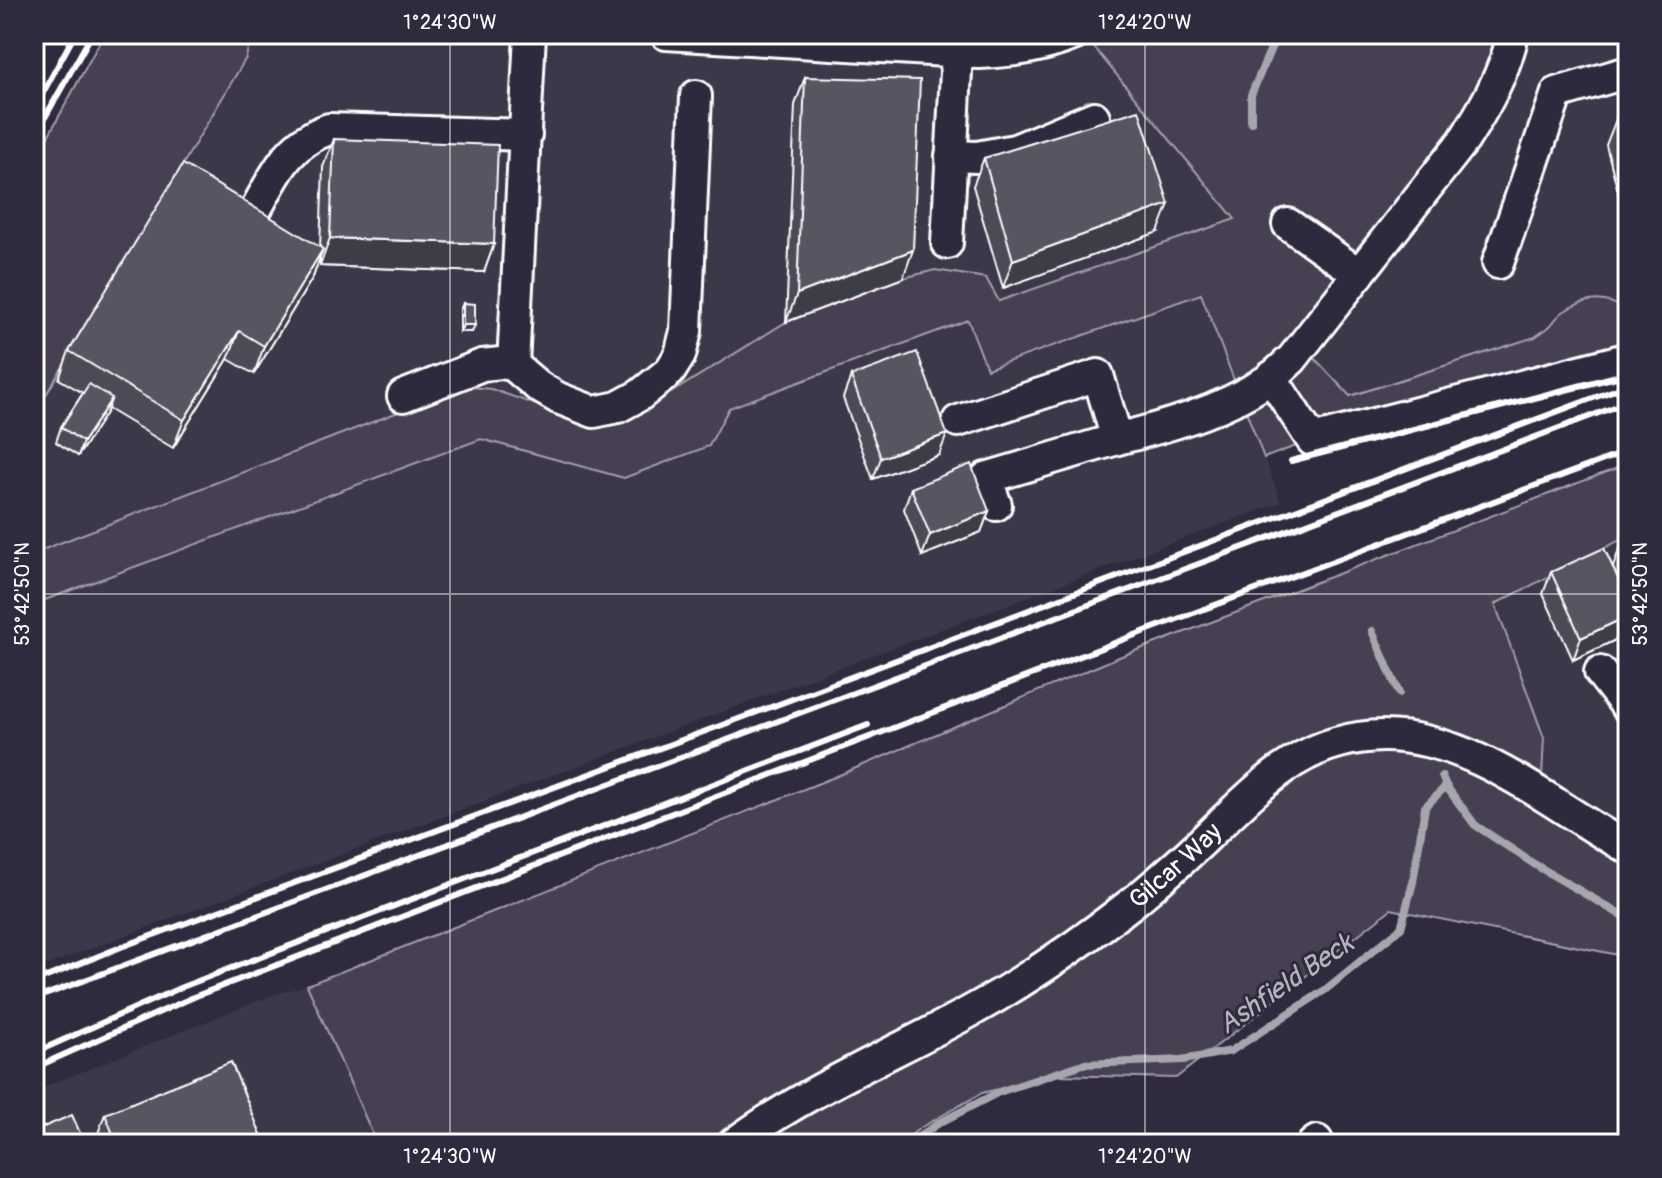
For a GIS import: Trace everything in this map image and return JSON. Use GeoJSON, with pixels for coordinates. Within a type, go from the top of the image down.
{"type":"FeatureCollection","features":[{"type":"Feature","properties":{"kind":"street"},"geometry":{"type":"LineString","coordinates":[[513,365],[530,34]]}},
{"type":"Feature","properties":{"kind":"street"},"geometry":{"type":"LineString","coordinates":[[666,34],[759,37],[979,53],[1021,51],[1075,34]]}},
{"type":"Feature","properties":{"kind":"street"},"geometry":{"type":"LineString","coordinates":[[996,505],[986,478],[1154,430],[1228,402],[1271,377],[1292,359],[1464,140],[1485,108],[1513,34]]}},
{"type":"Feature","properties":{"kind":"street"},"geometry":{"type":"LineString","coordinates":[[947,243],[957,52]]}},
{"type":"Feature","properties":{"kind":"street"},"geometry":{"type":"LineString","coordinates":[[1498,263],[1557,93],[1628,72]]}},
{"type":"Feature","properties":{"kind":"street"},"geometry":{"type":"LineString","coordinates":[[403,396],[482,365],[501,363],[513,365],[558,398],[594,412],[618,407],[640,395],[670,371],[680,355],[686,331],[696,96]]}},
{"type":"Feature","properties":{"kind":"street"},"geometry":{"type":"LineString","coordinates":[[951,156],[977,157],[1015,150],[1094,117]]}},
{"type":"Feature","properties":{"kind":"street"},"geometry":{"type":"LineString","coordinates":[[256,209],[284,159],[318,132],[329,129],[526,135]]}},
{"type":"Feature","properties":{"kind":"street"},"geometry":{"type":"LineString","coordinates":[[1288,224],[1359,274]]}},
{"type":"Feature","properties":{"kind":"street"},"geometry":{"type":"LineString","coordinates":[[1271,377],[1312,440],[1610,354]]}},
{"type":"Feature","properties":{"kind":"street"},"geometry":{"type":"LineString","coordinates":[[958,421],[1098,375],[1117,439]]}},
{"type":"Feature","properties":{"kind":"street"},"geometry":{"type":"LineString","coordinates":[[1600,672],[1628,708]]}},
{"type":"Feature","properties":{"kind":"street","name":"Gilcar Way"},"geometry":{"type":"LineString","coordinates":[[733,1144],[800,1100],[973,1010],[1085,938],[1186,856],[1269,778],[1289,763],[1318,749],[1382,736],[1440,744],[1501,771],[1628,848]]}},
{"type":"Feature","properties":{"kind":"shaded area"},"geometry":{"type":"Polygon","coordinates":[[[104,34],[251,34],[246,58],[34,415],[34,162],[104,34]]]}},
{"type":"Feature","properties":{"kind":"shaded area"},"geometry":{"type":"Polygon","coordinates":[[[251,34],[1083,34],[1236,219],[999,301],[786,322],[627,420],[588,423],[491,389],[455,390],[34,553],[34,415],[246,58],[251,34]]]}},
{"type":"Feature","properties":{"kind":"shaded area"},"geometry":{"type":"Polygon","coordinates":[[[1083,34],[1513,34],[1497,78],[1303,346],[1350,396],[1535,337],[1563,312],[1579,303],[1596,300],[1628,311],[1628,359],[1312,440],[1264,458],[1201,294],[987,369],[968,320],[729,408],[709,446],[624,478],[481,439],[34,604],[34,553],[455,390],[471,387],[491,389],[588,423],[627,420],[786,322],[903,278],[935,270],[986,278],[999,301],[1235,219],[1083,34]]]}},
{"type":"Feature","properties":{"kind":"shaded area"},"geometry":{"type":"Polygon","coordinates":[[[1513,34],[1628,34],[1628,311],[1615,302],[1562,312],[1535,337],[1351,397],[1303,346],[1513,34]]]}},
{"type":"Feature","properties":{"kind":"shaded area"},"geometry":{"type":"Polygon","coordinates":[[[1202,294],[1281,502],[34,970],[34,604],[481,439],[624,478],[709,446],[729,408],[968,319],[987,369],[1202,294]]]}},
{"type":"Feature","properties":{"kind":"shaded area"},"geometry":{"type":"Polygon","coordinates":[[[1628,464],[1628,536],[1495,604],[1544,738],[1541,795],[1628,848],[1628,957],[1391,909],[1176,1078],[1056,1075],[982,1093],[920,1128],[900,1144],[377,1144],[307,985],[837,776],[1119,657],[1628,464]]]}},
{"type":"Feature","properties":{"kind":"shaded area"},"geometry":{"type":"Polygon","coordinates":[[[1628,536],[1628,848],[1541,795],[1495,603],[1628,536]]]}},
{"type":"Feature","properties":{"kind":"shaded area"},"geometry":{"type":"Polygon","coordinates":[[[307,985],[377,1144],[34,1144],[34,1094],[49,1085],[270,996],[307,985]]]}},
{"type":"Feature","properties":{"kind":"building"},"geometry":{"type":"Polygon","coordinates":[[[805,77],[920,80],[913,250],[797,294],[805,77]]]}},
{"type":"Feature","properties":{"kind":"building"},"geometry":{"type":"Polygon","coordinates":[[[1139,110],[1169,204],[1013,260],[984,158],[1139,110]]]}},
{"type":"Feature","properties":{"kind":"building"},"geometry":{"type":"Polygon","coordinates":[[[1628,114],[1628,162],[1617,117],[1628,114]]]}},
{"type":"Feature","properties":{"kind":"building"},"geometry":{"type":"Polygon","coordinates":[[[334,139],[498,145],[494,244],[330,238],[334,139]]]}},
{"type":"Feature","properties":{"kind":"building"},"geometry":{"type":"Polygon","coordinates":[[[183,164],[323,249],[264,346],[239,331],[184,420],[69,351],[183,164]]]}},
{"type":"Feature","properties":{"kind":"building"},"geometry":{"type":"Polygon","coordinates":[[[463,303],[475,304],[475,325],[463,325],[463,303]]]}},
{"type":"Feature","properties":{"kind":"building"},"geometry":{"type":"Polygon","coordinates":[[[917,352],[947,434],[881,458],[851,376],[917,352]]]}},
{"type":"Feature","properties":{"kind":"building"},"geometry":{"type":"Polygon","coordinates":[[[89,384],[112,398],[83,442],[61,427],[89,384]]]}},
{"type":"Feature","properties":{"kind":"building"},"geometry":{"type":"Polygon","coordinates":[[[971,464],[989,511],[930,535],[911,488],[971,464]]]}},
{"type":"Feature","properties":{"kind":"building"},"geometry":{"type":"Polygon","coordinates":[[[1628,546],[1628,569],[1619,550],[1628,546]]]}},
{"type":"Feature","properties":{"kind":"building"},"geometry":{"type":"Polygon","coordinates":[[[1604,548],[1628,600],[1628,616],[1581,638],[1551,572],[1604,548]]]}},
{"type":"Feature","properties":{"kind":"building"},"geometry":{"type":"Polygon","coordinates":[[[231,1062],[265,1144],[117,1144],[105,1114],[231,1062]]]}},
{"type":"Feature","properties":{"kind":"building"},"geometry":{"type":"Polygon","coordinates":[[[72,1115],[85,1144],[34,1144],[34,1131],[72,1115]]]}},
{"type":"Feature","properties":{"kind":"waterway"},"geometry":{"type":"LineString","coordinates":[[1251,122],[1251,95],[1277,34]]}},
{"type":"Feature","properties":{"kind":"waterway"},"geometry":{"type":"LineString","coordinates":[[1372,631],[1399,693]]}},
{"type":"Feature","properties":{"kind":"waterway"},"geometry":{"type":"LineString","coordinates":[[1442,776],[1475,825],[1628,919]]}},
{"type":"Feature","properties":{"kind":"waterway","name":"Ashfield Beck"},"geometry":{"type":"LineString","coordinates":[[908,1144],[939,1123],[999,1092],[1083,1064],[1183,1060],[1231,1051],[1325,990],[1401,928],[1413,882],[1425,807],[1446,786]]}},
{"type":"Feature","properties":{"kind":"railway"},"geometry":{"type":"LineString","coordinates":[[34,109],[75,34]]}},
{"type":"Feature","properties":{"kind":"railway"},"geometry":{"type":"LineString","coordinates":[[34,137],[92,34]]}},
{"type":"Feature","properties":{"kind":"railway"},"geometry":{"type":"LineString","coordinates":[[1291,461],[1628,373]]}},
{"type":"Feature","properties":{"kind":"railway"},"geometry":{"type":"LineString","coordinates":[[34,982],[1628,385]]}},
{"type":"Feature","properties":{"kind":"railway"},"geometry":{"type":"LineString","coordinates":[[34,999],[1628,402]]}},
{"type":"Feature","properties":{"kind":"railway"},"geometry":{"type":"LineString","coordinates":[[34,1068],[196,996],[1148,630],[1628,451]]}},
{"type":"Feature","properties":{"kind":"railway"},"geometry":{"type":"LineString","coordinates":[[34,1053],[182,987],[868,725]]}}]}
